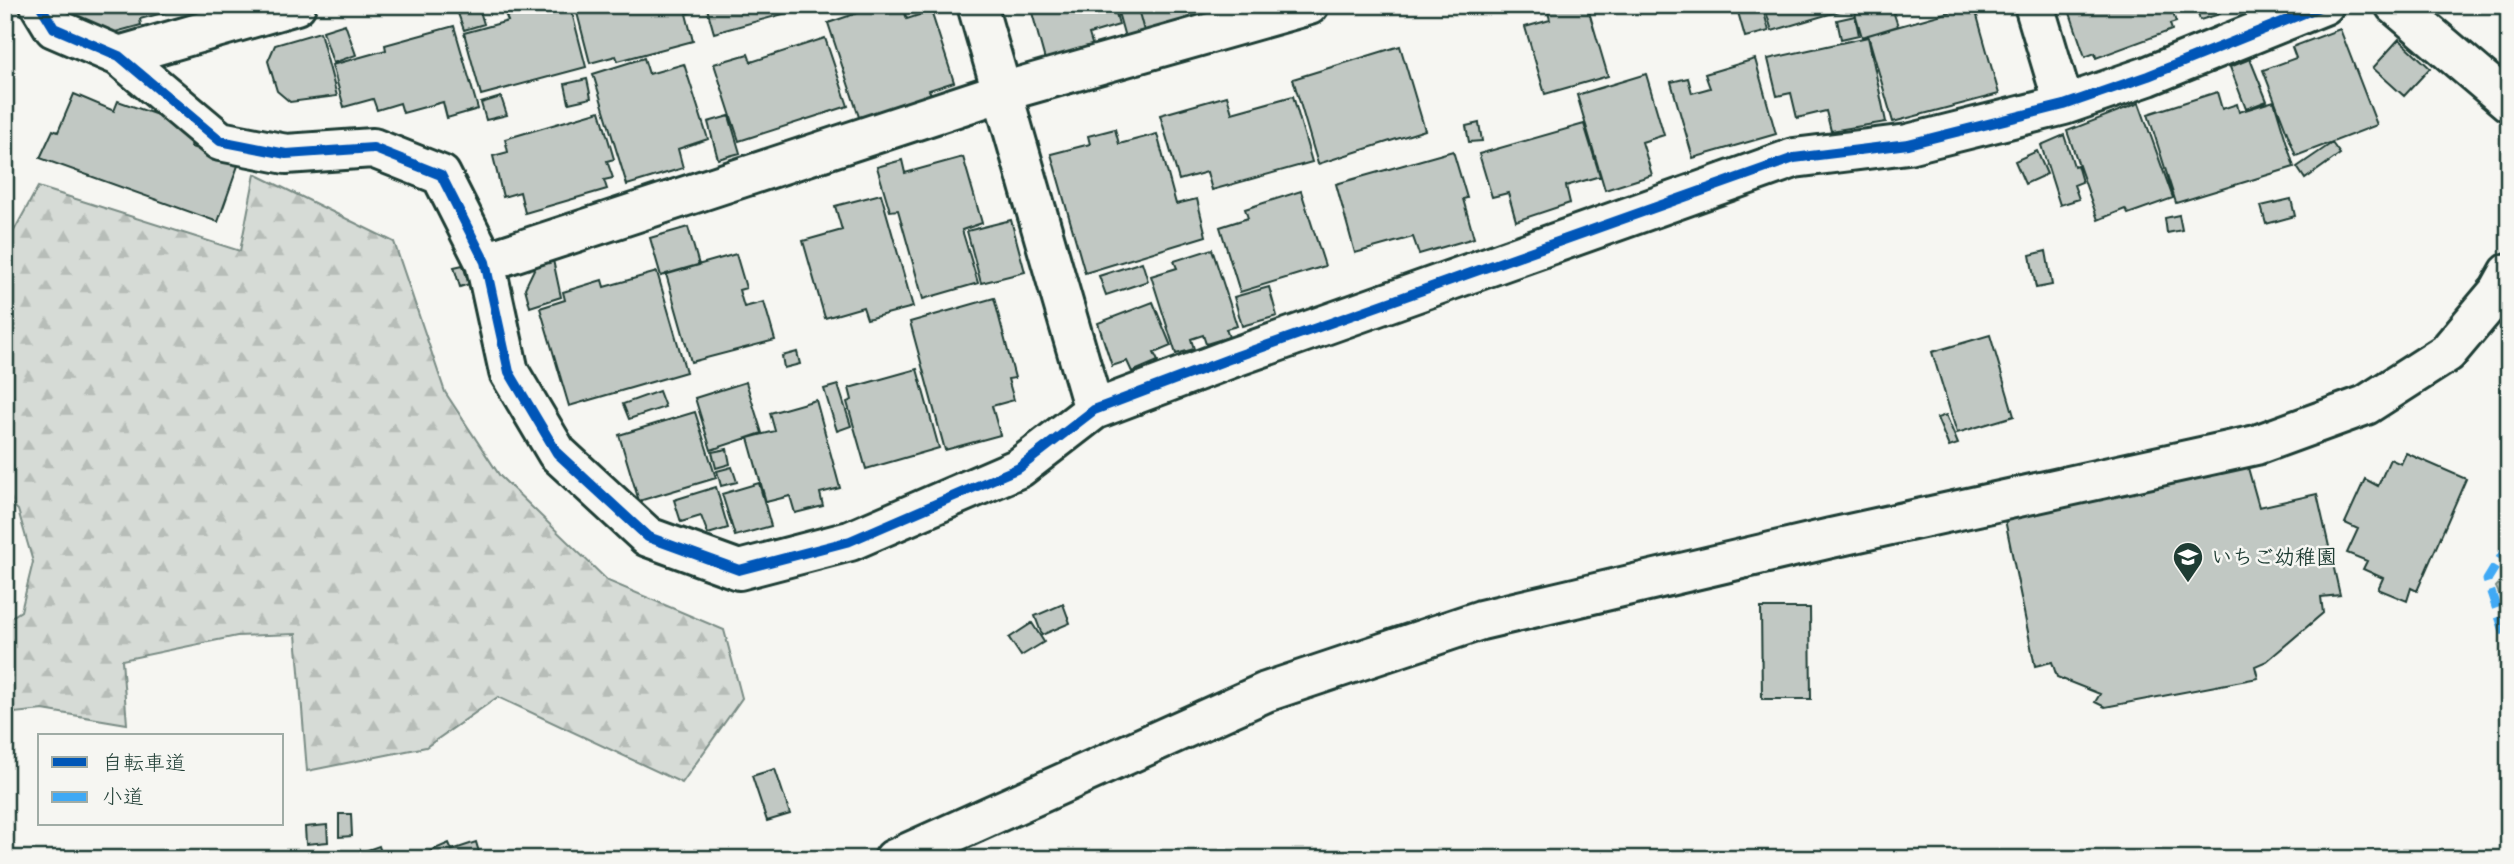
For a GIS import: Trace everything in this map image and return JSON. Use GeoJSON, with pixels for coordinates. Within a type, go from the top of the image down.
{"type":"FeatureCollection","features":[{"type":"Feature","properties":{"kind":"street"},"geometry":{"type":"LineString","coordinates":[[40,5],[54,28],[119,56],[220,141],[286,154],[373,148],[441,175],[485,262],[509,372],[557,453],[648,537],[739,570],[850,541],[1019,468],[1094,410],[1255,349],[1794,158],[1908,144],[2064,104],[2147,76],[2324,5]]}},
{"type":"Feature","properties":{"kind":"street"},"geometry":{"type":"LineString","coordinates":[[119,56],[296,5]]}},
{"type":"Feature","properties":{"kind":"street"},"geometry":{"type":"LineString","coordinates":[[976,5],[1094,410]]}},
{"type":"Feature","properties":{"kind":"street"},"geometry":{"type":"LineString","coordinates":[[485,262],[1002,92],[1309,5]]}},
{"type":"Feature","properties":{"kind":"street"},"geometry":{"type":"LineString","coordinates":[[2034,5],[2064,104]]}},
{"type":"Feature","properties":{"kind":"street"},"geometry":{"type":"LineString","coordinates":[[2395,5],[2509,102]]}},
{"type":"Feature","properties":{"kind":"street"},"geometry":{"type":"LineString","coordinates":[[894,859],[1266,692],[1481,620],[1831,538],[2256,445],[2366,405],[2447,353],[2498,291],[2509,273]]}},
{"type":"Feature","properties":{"kind":"green space"},"geometry":{"type":"Polygon","coordinates":[[[255,174],[394,242],[445,392],[500,476],[608,581],[724,630],[742,698],[682,783],[498,697],[426,747],[307,771],[296,634],[237,636],[122,660],[127,724],[43,710],[5,714],[5,621],[21,611],[33,562],[18,510],[5,498],[5,247],[38,187],[240,251],[255,174]]]}},
{"type":"Feature","properties":{"kind":"green space"},"geometry":{"type":"Polygon","coordinates":[[[2509,572],[2509,616],[2496,587],[2509,572]]]}},
{"type":"Feature","properties":{"kind":"building"},"geometry":{"type":"Polygon","coordinates":[[[67,5],[165,5],[166,12],[140,19],[141,25],[90,39],[74,30],[67,5]]]}},
{"type":"Feature","properties":{"kind":"building"},"geometry":{"type":"Polygon","coordinates":[[[455,5],[478,5],[484,24],[464,30],[455,5]]]}},
{"type":"Feature","properties":{"kind":"building"},"geometry":{"type":"Polygon","coordinates":[[[546,5],[570,5],[586,67],[481,95],[464,33],[508,21],[506,16],[546,5]]]}},
{"type":"Feature","properties":{"kind":"building"},"geometry":{"type":"Polygon","coordinates":[[[575,5],[690,5],[692,12],[686,14],[693,41],[618,61],[616,56],[590,63],[575,5]]]}},
{"type":"Feature","properties":{"kind":"building"},"geometry":{"type":"Polygon","coordinates":[[[706,5],[816,5],[714,33],[706,5]]]}},
{"type":"Feature","properties":{"kind":"building"},"geometry":{"type":"Polygon","coordinates":[[[881,5],[902,5],[907,19],[931,11],[954,82],[929,90],[932,96],[860,120],[828,23],[881,5]]]}},
{"type":"Feature","properties":{"kind":"building"},"geometry":{"type":"Polygon","coordinates":[[[1030,5],[1114,5],[1119,25],[1089,34],[1093,47],[1045,60],[1030,5]]]}},
{"type":"Feature","properties":{"kind":"building"},"geometry":{"type":"Polygon","coordinates":[[[1116,5],[1137,5],[1145,35],[1126,41],[1116,5]]]}},
{"type":"Feature","properties":{"kind":"building"},"geometry":{"type":"Polygon","coordinates":[[[1137,5],[1198,5],[1200,14],[1192,16],[1194,22],[1145,35],[1137,5]]]}},
{"type":"Feature","properties":{"kind":"building"},"geometry":{"type":"Polygon","coordinates":[[[1555,5],[1587,5],[1608,76],[1545,94],[1525,27],[1550,20],[1547,8],[1555,5]]]}},
{"type":"Feature","properties":{"kind":"building"},"geometry":{"type":"Polygon","coordinates":[[[1736,5],[1762,5],[1769,31],[1745,37],[1736,5]]]}},
{"type":"Feature","properties":{"kind":"building"},"geometry":{"type":"Polygon","coordinates":[[[1764,5],[1860,5],[1772,31],[1764,5]]]}},
{"type":"Feature","properties":{"kind":"building"},"geometry":{"type":"Polygon","coordinates":[[[1891,5],[1898,26],[1862,37],[1855,13],[1891,5]]]}},
{"type":"Feature","properties":{"kind":"building"},"geometry":{"type":"Polygon","coordinates":[[[1974,5],[1999,94],[1893,122],[1868,35],[1974,5]]]}},
{"type":"Feature","properties":{"kind":"building"},"geometry":{"type":"Polygon","coordinates":[[[2170,5],[2176,22],[2170,24],[2172,30],[2096,58],[2095,53],[2085,57],[2068,7],[2170,5]]]}},
{"type":"Feature","properties":{"kind":"building"},"geometry":{"type":"Polygon","coordinates":[[[2195,5],[2225,5],[2217,8],[2220,14],[2200,20],[2195,5]]]}},
{"type":"Feature","properties":{"kind":"building"},"geometry":{"type":"Polygon","coordinates":[[[1855,16],[1859,35],[1841,39],[1837,20],[1855,16]]]}},
{"type":"Feature","properties":{"kind":"building"},"geometry":{"type":"Polygon","coordinates":[[[345,24],[356,55],[333,63],[323,31],[345,24]]]}},
{"type":"Feature","properties":{"kind":"building"},"geometry":{"type":"Polygon","coordinates":[[[454,26],[478,109],[447,118],[443,102],[403,113],[400,103],[377,110],[373,99],[344,107],[332,65],[386,50],[385,45],[454,26]]]}},
{"type":"Feature","properties":{"kind":"building"},"geometry":{"type":"Polygon","coordinates":[[[2340,29],[2377,125],[2296,156],[2263,70],[2296,58],[2292,47],[2340,29]]]}},
{"type":"Feature","properties":{"kind":"building"},"geometry":{"type":"Polygon","coordinates":[[[320,32],[337,96],[290,102],[277,91],[268,61],[275,45],[320,32]]]}},
{"type":"Feature","properties":{"kind":"building"},"geometry":{"type":"Polygon","coordinates":[[[1868,37],[1886,122],[1831,131],[1826,111],[1797,118],[1791,93],[1777,96],[1768,59],[1868,37]]]}},
{"type":"Feature","properties":{"kind":"building"},"geometry":{"type":"Polygon","coordinates":[[[825,38],[848,106],[739,141],[714,64],[748,54],[751,62],[825,38]]]}},
{"type":"Feature","properties":{"kind":"building"},"geometry":{"type":"Polygon","coordinates":[[[2399,39],[2430,68],[2404,96],[2373,68],[2399,39]]]}},
{"type":"Feature","properties":{"kind":"building"},"geometry":{"type":"Polygon","coordinates":[[[1400,46],[1425,130],[1318,164],[1293,79],[1400,46]]]}},
{"type":"Feature","properties":{"kind":"building"},"geometry":{"type":"Polygon","coordinates":[[[644,58],[649,74],[684,64],[708,139],[678,149],[683,168],[627,185],[593,74],[644,58]]]}},
{"type":"Feature","properties":{"kind":"building"},"geometry":{"type":"Polygon","coordinates":[[[1755,59],[1776,134],[1693,158],[1671,82],[1688,78],[1692,93],[1710,88],[1705,74],[1755,59]]]}},
{"type":"Feature","properties":{"kind":"building"},"geometry":{"type":"Polygon","coordinates":[[[2250,59],[2267,101],[2246,109],[2230,67],[2250,59]]]}},
{"type":"Feature","properties":{"kind":"building"},"geometry":{"type":"Polygon","coordinates":[[[1646,74],[1664,135],[1642,142],[1652,175],[1605,190],[1577,95],[1646,74]]]}},
{"type":"Feature","properties":{"kind":"building"},"geometry":{"type":"Polygon","coordinates":[[[587,79],[591,98],[569,103],[565,84],[587,79]]]}},
{"type":"Feature","properties":{"kind":"building"},"geometry":{"type":"Polygon","coordinates":[[[2217,92],[2222,109],[2237,104],[2239,112],[2274,101],[2294,167],[2176,203],[2148,114],[2217,92]]]}},
{"type":"Feature","properties":{"kind":"building"},"geometry":{"type":"Polygon","coordinates":[[[74,94],[114,111],[118,101],[197,129],[191,147],[211,154],[241,157],[218,222],[40,158],[53,130],[58,132],[74,94]]]}},
{"type":"Feature","properties":{"kind":"building"},"geometry":{"type":"Polygon","coordinates":[[[1227,96],[1232,113],[1293,96],[1312,162],[1212,190],[1207,172],[1179,180],[1160,115],[1227,96]]]}},
{"type":"Feature","properties":{"kind":"building"},"geometry":{"type":"Polygon","coordinates":[[[501,97],[507,115],[486,120],[481,103],[501,97]]]}},
{"type":"Feature","properties":{"kind":"building"},"geometry":{"type":"Polygon","coordinates":[[[2139,103],[2173,198],[2128,214],[2125,209],[2098,220],[2067,131],[2139,103]]]}},
{"type":"Feature","properties":{"kind":"building"},"geometry":{"type":"Polygon","coordinates":[[[600,111],[614,159],[607,161],[613,178],[604,180],[607,189],[525,213],[520,192],[503,197],[493,156],[508,152],[505,139],[600,111]]]}},
{"type":"Feature","properties":{"kind":"building"},"geometry":{"type":"Polygon","coordinates":[[[729,116],[740,153],[718,159],[708,122],[729,116]]]}},
{"type":"Feature","properties":{"kind":"building"},"geometry":{"type":"Polygon","coordinates":[[[1479,123],[1482,141],[1469,142],[1466,126],[1479,123]]]}},
{"type":"Feature","properties":{"kind":"building"},"geometry":{"type":"Polygon","coordinates":[[[1584,124],[1600,176],[1566,186],[1570,203],[1516,221],[1508,193],[1492,197],[1479,154],[1584,124]]]}},
{"type":"Feature","properties":{"kind":"building"},"geometry":{"type":"Polygon","coordinates":[[[1115,129],[1119,144],[1157,134],[1176,204],[1197,199],[1206,236],[1085,273],[1051,154],[1090,144],[1088,136],[1115,129]]]}},
{"type":"Feature","properties":{"kind":"building"},"geometry":{"type":"Polygon","coordinates":[[[2064,135],[2082,182],[2074,185],[2079,199],[2060,205],[2041,145],[2064,135]]]}},
{"type":"Feature","properties":{"kind":"building"},"geometry":{"type":"Polygon","coordinates":[[[2332,143],[2340,154],[2305,179],[2297,167],[2332,143]]]}},
{"type":"Feature","properties":{"kind":"building"},"geometry":{"type":"Polygon","coordinates":[[[1453,151],[1467,198],[1463,199],[1474,238],[1419,254],[1413,237],[1355,253],[1336,184],[1453,151]]]}},
{"type":"Feature","properties":{"kind":"building"},"geometry":{"type":"Polygon","coordinates":[[[2037,151],[2047,174],[2025,184],[2015,161],[2037,151]]]}},
{"type":"Feature","properties":{"kind":"building"},"geometry":{"type":"Polygon","coordinates":[[[963,157],[982,223],[962,230],[978,283],[923,299],[898,210],[890,211],[877,167],[902,160],[905,173],[963,157]]]}},
{"type":"Feature","properties":{"kind":"building"},"geometry":{"type":"Polygon","coordinates":[[[1301,191],[1325,266],[1240,292],[1220,227],[1248,218],[1245,209],[1301,191]]]}},
{"type":"Feature","properties":{"kind":"building"},"geometry":{"type":"Polygon","coordinates":[[[881,194],[913,307],[867,319],[863,307],[825,318],[803,241],[842,230],[835,206],[881,194]]]}},
{"type":"Feature","properties":{"kind":"building"},"geometry":{"type":"Polygon","coordinates":[[[2291,199],[2295,216],[2266,224],[2261,206],[2291,199]]]}},
{"type":"Feature","properties":{"kind":"building"},"geometry":{"type":"Polygon","coordinates":[[[2179,215],[2182,230],[2167,233],[2165,218],[2179,215]]]}},
{"type":"Feature","properties":{"kind":"building"},"geometry":{"type":"Polygon","coordinates":[[[1011,220],[1025,272],[981,283],[967,231],[1011,220]]]}},
{"type":"Feature","properties":{"kind":"building"},"geometry":{"type":"Polygon","coordinates":[[[688,227],[699,265],[661,276],[650,238],[688,227]]]}},
{"type":"Feature","properties":{"kind":"building"},"geometry":{"type":"Polygon","coordinates":[[[1212,249],[1237,326],[1226,329],[1229,337],[1206,344],[1203,335],[1191,339],[1194,349],[1176,354],[1151,276],[1177,268],[1174,261],[1212,249]]]}},
{"type":"Feature","properties":{"kind":"building"},"geometry":{"type":"Polygon","coordinates":[[[2046,251],[2052,285],[2036,288],[2030,255],[2046,251]]]}},
{"type":"Feature","properties":{"kind":"building"},"geometry":{"type":"Polygon","coordinates":[[[736,254],[746,288],[739,290],[744,307],[764,302],[775,340],[691,362],[666,274],[736,254]]]}},
{"type":"Feature","properties":{"kind":"building"},"geometry":{"type":"Polygon","coordinates":[[[553,260],[561,297],[530,307],[525,288],[536,265],[553,260]]]}},
{"type":"Feature","properties":{"kind":"building"},"geometry":{"type":"Polygon","coordinates":[[[1142,262],[1148,281],[1106,295],[1099,276],[1142,262]]]}},
{"type":"Feature","properties":{"kind":"building"},"geometry":{"type":"Polygon","coordinates":[[[463,265],[469,284],[460,287],[454,267],[463,265]]]}},
{"type":"Feature","properties":{"kind":"building"},"geometry":{"type":"Polygon","coordinates":[[[657,272],[686,372],[569,406],[540,308],[565,300],[563,292],[602,280],[604,287],[657,272]]]}},
{"type":"Feature","properties":{"kind":"building"},"geometry":{"type":"Polygon","coordinates":[[[1269,287],[1277,316],[1242,326],[1234,297],[1269,287]]]}},
{"type":"Feature","properties":{"kind":"building"},"geometry":{"type":"Polygon","coordinates":[[[994,298],[1015,378],[1008,379],[1014,400],[992,406],[1000,435],[945,450],[910,322],[994,298]]]}},
{"type":"Feature","properties":{"kind":"building"},"geometry":{"type":"Polygon","coordinates":[[[1153,302],[1171,346],[1154,353],[1158,361],[1132,372],[1127,361],[1112,366],[1098,323],[1153,302]]]}},
{"type":"Feature","properties":{"kind":"building"},"geometry":{"type":"Polygon","coordinates":[[[1990,335],[2014,416],[1957,433],[1932,352],[1990,335]]]}},
{"type":"Feature","properties":{"kind":"building"},"geometry":{"type":"Polygon","coordinates":[[[797,352],[800,364],[784,368],[782,356],[797,352]]]}},
{"type":"Feature","properties":{"kind":"building"},"geometry":{"type":"Polygon","coordinates":[[[917,369],[939,448],[866,469],[847,402],[852,400],[849,388],[917,369]]]}},
{"type":"Feature","properties":{"kind":"building"},"geometry":{"type":"Polygon","coordinates":[[[746,382],[762,433],[711,450],[695,398],[746,382]]]}},
{"type":"Feature","properties":{"kind":"building"},"geometry":{"type":"Polygon","coordinates":[[[838,385],[851,426],[837,431],[824,389],[838,385]]]}},
{"type":"Feature","properties":{"kind":"building"},"geometry":{"type":"Polygon","coordinates":[[[659,391],[665,407],[629,419],[623,404],[659,391]]]}},
{"type":"Feature","properties":{"kind":"building"},"geometry":{"type":"Polygon","coordinates":[[[816,400],[840,488],[820,493],[823,506],[795,513],[790,496],[766,502],[748,438],[775,431],[770,413],[816,400]]]}},
{"type":"Feature","properties":{"kind":"building"},"geometry":{"type":"Polygon","coordinates":[[[695,412],[716,478],[639,501],[619,435],[695,412]]]}},
{"type":"Feature","properties":{"kind":"building"},"geometry":{"type":"Polygon","coordinates":[[[1946,415],[1958,444],[1949,447],[1937,418],[1946,415]]]}},
{"type":"Feature","properties":{"kind":"building"},"geometry":{"type":"Polygon","coordinates":[[[727,449],[730,464],[716,468],[712,452],[727,449]]]}},
{"type":"Feature","properties":{"kind":"building"},"geometry":{"type":"Polygon","coordinates":[[[2243,450],[2259,507],[2317,494],[2340,595],[2321,597],[2323,613],[2267,661],[2255,666],[2258,678],[2105,707],[2095,702],[2100,694],[2057,677],[2052,662],[2035,666],[2002,505],[2243,450]]]}},
{"type":"Feature","properties":{"kind":"building"},"geometry":{"type":"Polygon","coordinates":[[[2406,453],[2466,479],[2417,591],[2411,588],[2407,601],[2378,589],[2383,578],[2363,569],[2367,561],[2347,553],[2358,529],[2345,523],[2365,479],[2378,486],[2390,459],[2401,464],[2406,453]]]}},
{"type":"Feature","properties":{"kind":"building"},"geometry":{"type":"Polygon","coordinates":[[[732,467],[737,482],[721,486],[717,471],[732,467]]]}},
{"type":"Feature","properties":{"kind":"building"},"geometry":{"type":"Polygon","coordinates":[[[759,483],[771,526],[735,536],[722,494],[759,483]]]}},
{"type":"Feature","properties":{"kind":"building"},"geometry":{"type":"Polygon","coordinates":[[[716,487],[728,528],[708,534],[701,516],[681,522],[674,500],[716,487]]]}},
{"type":"Feature","properties":{"kind":"building"},"geometry":{"type":"Polygon","coordinates":[[[1063,604],[1070,623],[1042,635],[1035,616],[1063,604]]]}},
{"type":"Feature","properties":{"kind":"building"},"geometry":{"type":"Polygon","coordinates":[[[1761,608],[1810,608],[1811,699],[1762,699],[1761,608]]]}},
{"type":"Feature","properties":{"kind":"building"},"geometry":{"type":"Polygon","coordinates":[[[1032,623],[1044,642],[1021,656],[1009,638],[1032,623]]]}},
{"type":"Feature","properties":{"kind":"building"},"geometry":{"type":"Polygon","coordinates":[[[775,769],[790,814],[767,821],[752,776],[775,769]]]}},
{"type":"Feature","properties":{"kind":"building"},"geometry":{"type":"Polygon","coordinates":[[[339,814],[351,814],[352,836],[339,837],[339,814]]]}},
{"type":"Feature","properties":{"kind":"building"},"geometry":{"type":"Polygon","coordinates":[[[327,825],[328,842],[306,844],[305,827],[327,825]]]}},
{"type":"Feature","properties":{"kind":"building"},"geometry":{"type":"Polygon","coordinates":[[[476,842],[481,859],[412,859],[449,843],[452,850],[476,842]]]}},
{"type":"Feature","properties":{"kind":"building"},"geometry":{"type":"Polygon","coordinates":[[[379,846],[383,859],[342,859],[379,846]]]}},
{"type":"Feature","properties":{"kind":"marked path"},"geometry":{"type":"LineString","coordinates":[[2509,544],[2487,580],[2509,646]]}},
{"type":"Feature","properties":{"kind":"cycle path"},"geometry":{"type":"LineString","coordinates":[[40,5],[54,28],[119,56],[220,141],[286,154],[373,148],[441,175],[485,262],[509,372],[557,453],[648,537],[739,570],[850,541],[1019,468],[1094,410],[1229,359],[1794,158],[1908,144],[2064,105],[2148,76],[2324,5]]}},
{"type":"Feature","properties":{"kind":"place","name":"いちご幼稚園"},"geometry":{"type":"Point","coordinates":[2188,584]}}]}
